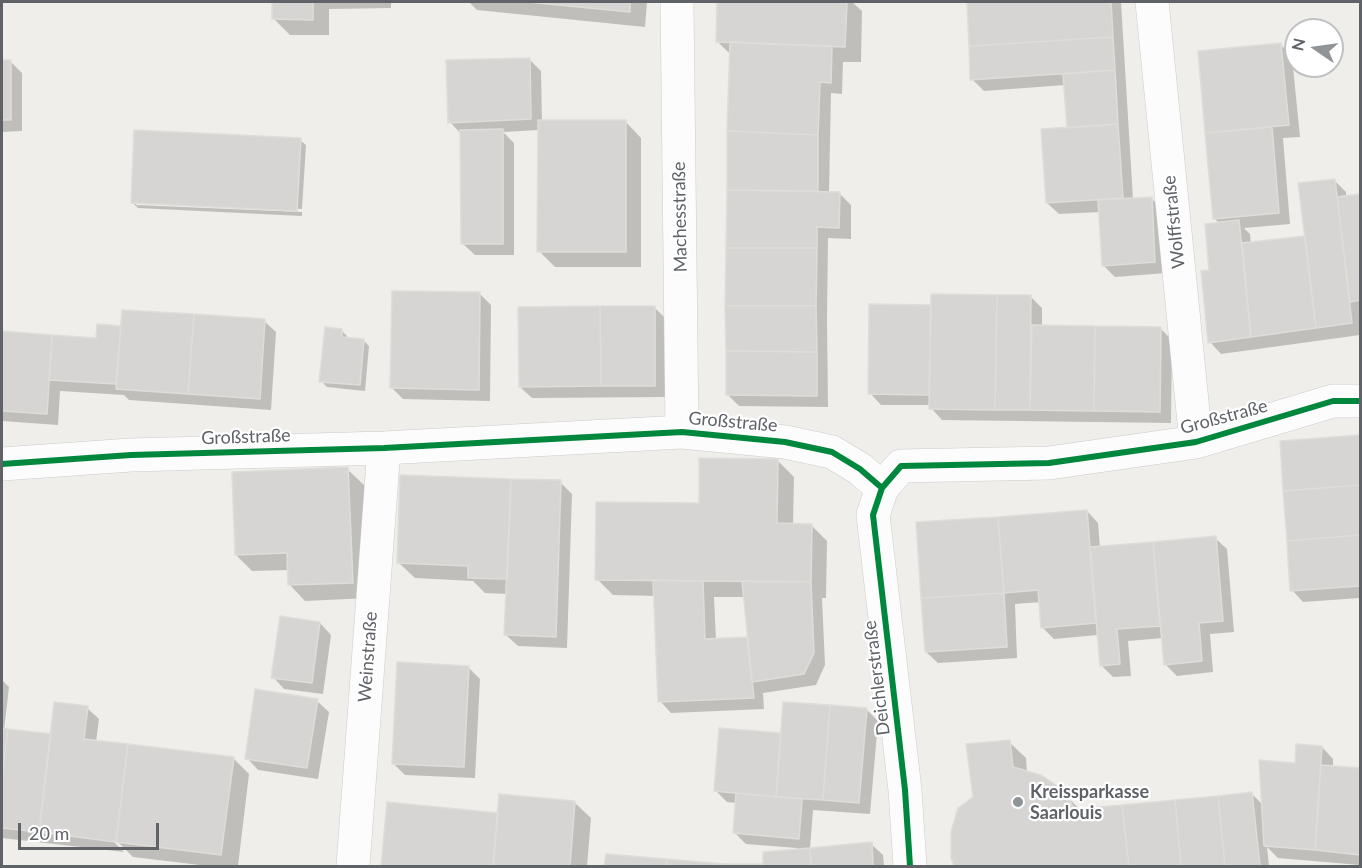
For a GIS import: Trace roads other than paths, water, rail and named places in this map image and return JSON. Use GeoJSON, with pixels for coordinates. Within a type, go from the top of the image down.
{"type":"FeatureCollection","features":[{"type":"Feature","properties":{"kind":"street","name":"Machesstraße"},"geometry":{"type":"LineString","coordinates":[[677,2],[682,432]]}},
{"type":"Feature","properties":{"kind":"street","name":"Wolffstraße"},"geometry":{"type":"LineString","coordinates":[[1152,2],[1197,442]]}},
{"type":"Feature","properties":{"kind":"street","name":"Großstraße"},"geometry":{"type":"LineString","coordinates":[[2,464],[131,455],[384,448],[682,432],[785,442],[832,452],[882,488],[901,466],[1049,463],[1197,442],[1333,401],[1360,401]]}},
{"type":"Feature","properties":{"kind":"street","name":"Weinstraße"},"geometry":{"type":"LineString","coordinates":[[353,867],[384,448]]}},
{"type":"Feature","properties":{"kind":"street","name":"Deichlerstraße"},"geometry":{"type":"LineString","coordinates":[[882,488],[873,515],[905,790],[910,867]]}},
{"type":"Feature","properties":{"kind":"place","name":"Kreissparkasse Saarlouis"},"geometry":{"type":"Point","coordinates":[1018,802]}}]}
